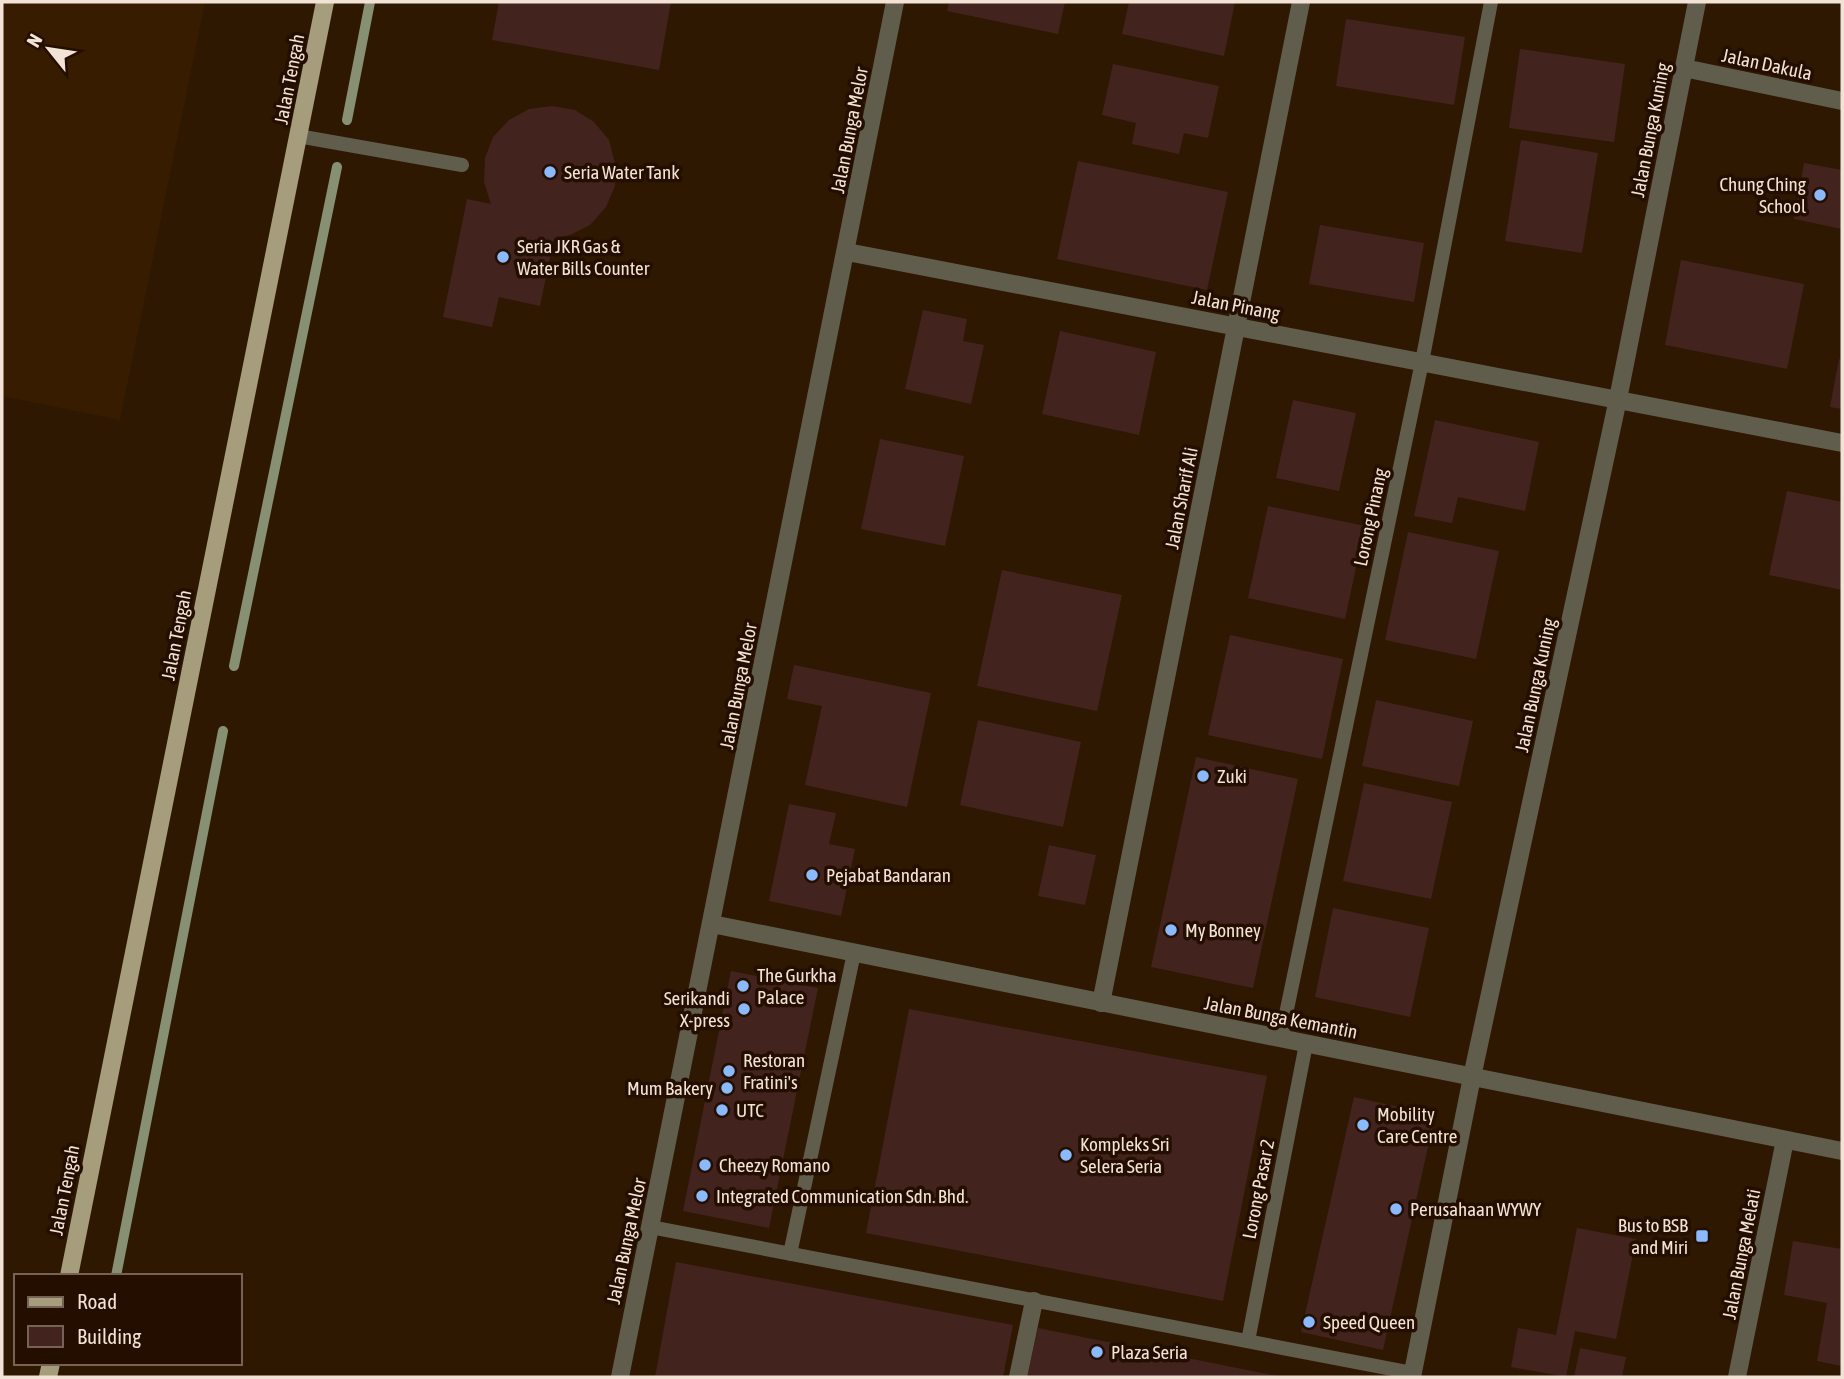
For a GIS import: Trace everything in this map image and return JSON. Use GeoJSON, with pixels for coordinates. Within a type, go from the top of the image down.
{"type":"FeatureCollection","features":[{"type":"Feature","properties":{"kind":"main road","name":"Jalan Tengah"},"geometry":{"type":"LineString","coordinates":[[69,1274],[326,2]]}},
{"type":"Feature","properties":{"kind":"street","name":"Jalan Bunga Melor"},"geometry":{"type":"LineString","coordinates":[[620,1377],[895,2]]}},
{"type":"Feature","properties":{"kind":"street","name":"Jalan Sharif Ali"},"geometry":{"type":"LineString","coordinates":[[1101,1003],[1301,2]]}},
{"type":"Feature","properties":{"kind":"street","name":"Jalan Bunga Kuning"},"geometry":{"type":"LineString","coordinates":[[1413,1375],[1472,1077],[1618,399],[1698,2]]}},
{"type":"Feature","properties":{"kind":"street","name":"Jalan Dakula"},"geometry":{"type":"LineString","coordinates":[[1684,68],[1842,100]]}},
{"type":"Feature","properties":{"kind":"street","name":"Jalan Pinang"},"geometry":{"type":"LineString","coordinates":[[846,252],[1842,443]]}},
{"type":"Feature","properties":{"kind":"street","name":"Jalan Bunga Kemantin"},"geometry":{"type":"LineString","coordinates":[[712,924],[1842,1152]]}},
{"type":"Feature","properties":{"kind":"street","name":"Jalan Bunga Melati"},"geometry":{"type":"LineString","coordinates":[[1737,1377],[1785,1140]]}},
{"type":"Feature","properties":{"kind":"street"},"geometry":{"type":"LineString","coordinates":[[1018,1377],[1034,1301]]}},
{"type":"Feature","properties":{"kind":"lane","name":"Lorong Pinang"},"geometry":{"type":"LineString","coordinates":[[1281,1038],[1422,362],[1490,2]]}},
{"type":"Feature","properties":{"kind":"lane"},"geometry":{"type":"LineString","coordinates":[[298,136],[462,165]]}},
{"type":"Feature","properties":{"kind":"lane"},"geometry":{"type":"LineString","coordinates":[[790,1254],[854,953]]}},
{"type":"Feature","properties":{"kind":"lane","name":"Lorong Pasar 2"},"geometry":{"type":"LineString","coordinates":[[1248,1342],[1306,1044]]}},
{"type":"Feature","properties":{"kind":"lane"},"geometry":{"type":"LineString","coordinates":[[651,1227],[1413,1375]]}},
{"type":"Feature","properties":{"kind":"shaded area"},"geometry":{"type":"Polygon","coordinates":[[[2,2],[205,2],[120,420],[2,396],[2,2]]]}},
{"type":"Feature","properties":{"kind":"building"},"geometry":{"type":"Polygon","coordinates":[[[499,2],[671,2],[659,70],[492,40],[499,2]]]}},
{"type":"Feature","properties":{"kind":"building"},"geometry":{"type":"Polygon","coordinates":[[[949,2],[1065,2],[1058,34],[947,11],[949,2]]]}},
{"type":"Feature","properties":{"kind":"building"},"geometry":{"type":"Polygon","coordinates":[[[1129,2],[1235,2],[1224,56],[1122,34],[1129,2]]]}},
{"type":"Feature","properties":{"kind":"building"},"geometry":{"type":"Polygon","coordinates":[[[1346,19],[1465,37],[1454,105],[1336,86],[1346,19]]]}},
{"type":"Feature","properties":{"kind":"building"},"geometry":{"type":"Polygon","coordinates":[[[1520,49],[1625,64],[1614,142],[1509,128],[1520,49]]]}},
{"type":"Feature","properties":{"kind":"building"},"geometry":{"type":"Polygon","coordinates":[[[1113,64],[1219,86],[1208,138],[1184,133],[1179,154],[1132,144],[1136,123],[1102,115],[1113,64]]]}},
{"type":"Feature","properties":{"kind":"building","name":"Seria Water Tank"},"geometry":{"type":"Polygon","coordinates":[[[552,106],[575,110],[594,122],[609,140],[615,163],[615,186],[606,207],[590,225],[570,235],[554,238],[540,306],[499,297],[492,327],[443,317],[467,199],[491,204],[484,182],[485,158],[493,137],[509,120],[529,109],[552,106]]]}},
{"type":"Feature","properties":{"kind":"building"},"geometry":{"type":"Polygon","coordinates":[[[1521,140],[1598,153],[1582,253],[1505,241],[1521,140]]]}},
{"type":"Feature","properties":{"kind":"building"},"geometry":{"type":"Polygon","coordinates":[[[1078,161],[1228,192],[1207,290],[1057,259],[1078,161]]]}},
{"type":"Feature","properties":{"kind":"building","name":"Chung Ching School"},"geometry":{"type":"Polygon","coordinates":[[[1804,163],[1842,170],[1842,229],[1794,219],[1804,163]]]}},
{"type":"Feature","properties":{"kind":"building"},"geometry":{"type":"Polygon","coordinates":[[[1320,225],[1424,243],[1414,302],[1309,284],[1320,225]]]}},
{"type":"Feature","properties":{"kind":"building"},"geometry":{"type":"Polygon","coordinates":[[[1681,260],[1804,284],[1787,369],[1665,345],[1681,260]]]}},
{"type":"Feature","properties":{"kind":"building"},"geometry":{"type":"Polygon","coordinates":[[[923,310],[967,319],[963,341],[984,345],[971,404],[905,389],[923,310]]]}},
{"type":"Feature","properties":{"kind":"building"},"geometry":{"type":"Polygon","coordinates":[[[1060,331],[1156,352],[1139,435],[1042,414],[1060,331]]]}},
{"type":"Feature","properties":{"kind":"building"},"geometry":{"type":"Polygon","coordinates":[[[1839,359],[1842,360],[1842,409],[1830,407],[1839,359]]]}},
{"type":"Feature","properties":{"kind":"building"},"geometry":{"type":"Polygon","coordinates":[[[1293,400],[1356,413],[1339,491],[1276,478],[1293,400]]]}},
{"type":"Feature","properties":{"kind":"building"},"geometry":{"type":"Polygon","coordinates":[[[1435,420],[1539,442],[1525,511],[1458,497],[1452,523],[1414,516],[1435,420]]]}},
{"type":"Feature","properties":{"kind":"building"},"geometry":{"type":"Polygon","coordinates":[[[880,439],[964,456],[945,546],[861,529],[880,439]]]}},
{"type":"Feature","properties":{"kind":"building"},"geometry":{"type":"Polygon","coordinates":[[[1787,491],[1842,502],[1842,590],[1769,575],[1787,491]]]}},
{"type":"Feature","properties":{"kind":"building"},"geometry":{"type":"Polygon","coordinates":[[[1268,506],[1365,526],[1345,619],[1248,598],[1268,506]]]}},
{"type":"Feature","properties":{"kind":"building"},"geometry":{"type":"Polygon","coordinates":[[[1408,532],[1499,551],[1476,659],[1385,640],[1408,532]]]}},
{"type":"Feature","properties":{"kind":"building"},"geometry":{"type":"Polygon","coordinates":[[[1002,570],[1122,595],[1097,711],[977,686],[1002,570]]]}},
{"type":"Feature","properties":{"kind":"building"},"geometry":{"type":"Polygon","coordinates":[[[1230,635],[1343,659],[1322,759],[1208,735],[1230,635]]]}},
{"type":"Feature","properties":{"kind":"building"},"geometry":{"type":"Polygon","coordinates":[[[794,665],[931,693],[907,807],[805,785],[822,706],[787,699],[794,665]]]}},
{"type":"Feature","properties":{"kind":"building"},"geometry":{"type":"Polygon","coordinates":[[[1376,700],[1473,721],[1459,786],[1362,766],[1376,700]]]}},
{"type":"Feature","properties":{"kind":"building"},"geometry":{"type":"Polygon","coordinates":[[[978,720],[1081,742],[1063,827],[960,805],[978,720]]]}},
{"type":"Feature","properties":{"kind":"building"},"geometry":{"type":"Polygon","coordinates":[[[1196,757],[1298,779],[1253,988],[1151,967],[1196,757]]]}},
{"type":"Feature","properties":{"kind":"building"},"geometry":{"type":"Polygon","coordinates":[[[1364,783],[1452,802],[1431,899],[1343,881],[1364,783]]]}},
{"type":"Feature","properties":{"kind":"building","name":"Pejabat Bandaran"},"geometry":{"type":"Polygon","coordinates":[[[789,804],[836,813],[829,844],[855,849],[841,916],[769,901],[789,804]]]}},
{"type":"Feature","properties":{"kind":"building"},"geometry":{"type":"Polygon","coordinates":[[[1049,845],[1096,855],[1085,905],[1038,896],[1049,845]]]}},
{"type":"Feature","properties":{"kind":"building"},"geometry":{"type":"Polygon","coordinates":[[[1333,908],[1429,928],[1410,1017],[1315,997],[1333,908]]]}},
{"type":"Feature","properties":{"kind":"building"},"geometry":{"type":"Polygon","coordinates":[[[731,971],[818,988],[769,1228],[683,1211],[731,971]]]}},
{"type":"Feature","properties":{"kind":"building","name":"Kompleks Sri Selera Seria"},"geometry":{"type":"Polygon","coordinates":[[[909,1009],[1267,1076],[1223,1301],[866,1233],[909,1009]]]}},
{"type":"Feature","properties":{"kind":"building"},"geometry":{"type":"Polygon","coordinates":[[[1354,1097],[1435,1115],[1383,1350],[1301,1332],[1354,1097]]]}},
{"type":"Feature","properties":{"kind":"building"},"geometry":{"type":"Polygon","coordinates":[[[1577,1228],[1636,1239],[1616,1339],[1575,1331],[1566,1377],[1511,1367],[1518,1328],[1556,1335],[1577,1228]]]}},
{"type":"Feature","properties":{"kind":"building"},"geometry":{"type":"Polygon","coordinates":[[[1793,1241],[1842,1249],[1842,1366],[1817,1361],[1827,1303],[1784,1295],[1793,1241]]]}},
{"type":"Feature","properties":{"kind":"building"},"geometry":{"type":"Polygon","coordinates":[[[676,1262],[1013,1325],[1003,1377],[655,1377],[676,1262]]]}},
{"type":"Feature","properties":{"kind":"building","name":"Plaza Seria"},"geometry":{"type":"Polygon","coordinates":[[[1038,1328],[1277,1376],[1277,1377],[1027,1377],[1038,1328]]]}},
{"type":"Feature","properties":{"kind":"building"},"geometry":{"type":"Polygon","coordinates":[[[1580,1348],[1626,1357],[1622,1377],[1574,1377],[1580,1348]]]}},
{"type":"Feature","properties":{"kind":"waterway"},"geometry":{"type":"LineString","coordinates":[[347,120],[370,2]]}},
{"type":"Feature","properties":{"kind":"waterway"},"geometry":{"type":"LineString","coordinates":[[234,666],[337,167]]}},
{"type":"Feature","properties":{"kind":"waterway"},"geometry":{"type":"LineString","coordinates":[[116,1274],[223,731]]}},
{"type":"Feature","properties":{"kind":"place","name":"Seria Water Tank"},"geometry":{"type":"Point","coordinates":[550,172]}},
{"type":"Feature","properties":{"kind":"place","name":"Chung Ching School"},"geometry":{"type":"Point","coordinates":[1820,195]}},
{"type":"Feature","properties":{"kind":"place","name":"Seria JKR Gas & Water Bills Counter"},"geometry":{"type":"Point","coordinates":[503,257]}},
{"type":"Feature","properties":{"kind":"place","name":"Zuki"},"geometry":{"type":"Point","coordinates":[1203,776]}},
{"type":"Feature","properties":{"kind":"place","name":"Pejabat Bandaran"},"geometry":{"type":"Point","coordinates":[812,875]}},
{"type":"Feature","properties":{"kind":"place","name":"My Bonney"},"geometry":{"type":"Point","coordinates":[1171,930]}},
{"type":"Feature","properties":{"kind":"place","name":"The Gurkha Palace"},"geometry":{"type":"Point","coordinates":[743,986]}},
{"type":"Feature","properties":{"kind":"place","name":"Serikandi X-press"},"geometry":{"type":"Point","coordinates":[744,1009]}},
{"type":"Feature","properties":{"kind":"place","name":"Restoran Fratini's"},"geometry":{"type":"Point","coordinates":[729,1071]}},
{"type":"Feature","properties":{"kind":"place","name":"Mum Bakery"},"geometry":{"type":"Point","coordinates":[727,1088]}},
{"type":"Feature","properties":{"kind":"place","name":"UTC"},"geometry":{"type":"Point","coordinates":[722,1110]}},
{"type":"Feature","properties":{"kind":"place","name":"Mobility Care Centre"},"geometry":{"type":"Point","coordinates":[1363,1125]}},
{"type":"Feature","properties":{"kind":"place","name":"Kompleks Sri Selera Seria"},"geometry":{"type":"Point","coordinates":[1066,1155]}},
{"type":"Feature","properties":{"kind":"place","name":"Cheezy Romano"},"geometry":{"type":"Point","coordinates":[705,1165]}},
{"type":"Feature","properties":{"kind":"place","name":"Integrated Communication Sdn. Bhd."},"geometry":{"type":"Point","coordinates":[702,1196]}},
{"type":"Feature","properties":{"kind":"place","name":"Perusahaan WYWY"},"geometry":{"type":"Point","coordinates":[1396,1209]}},
{"type":"Feature","properties":{"kind":"place","name":"Bus to BSB and Miri"},"geometry":{"type":"Point","coordinates":[1702,1236]}},
{"type":"Feature","properties":{"kind":"place","name":"Speed Queen"},"geometry":{"type":"Point","coordinates":[1309,1322]}},
{"type":"Feature","properties":{"kind":"place","name":"Plaza Seria"},"geometry":{"type":"Point","coordinates":[1097,1352]}}]}
